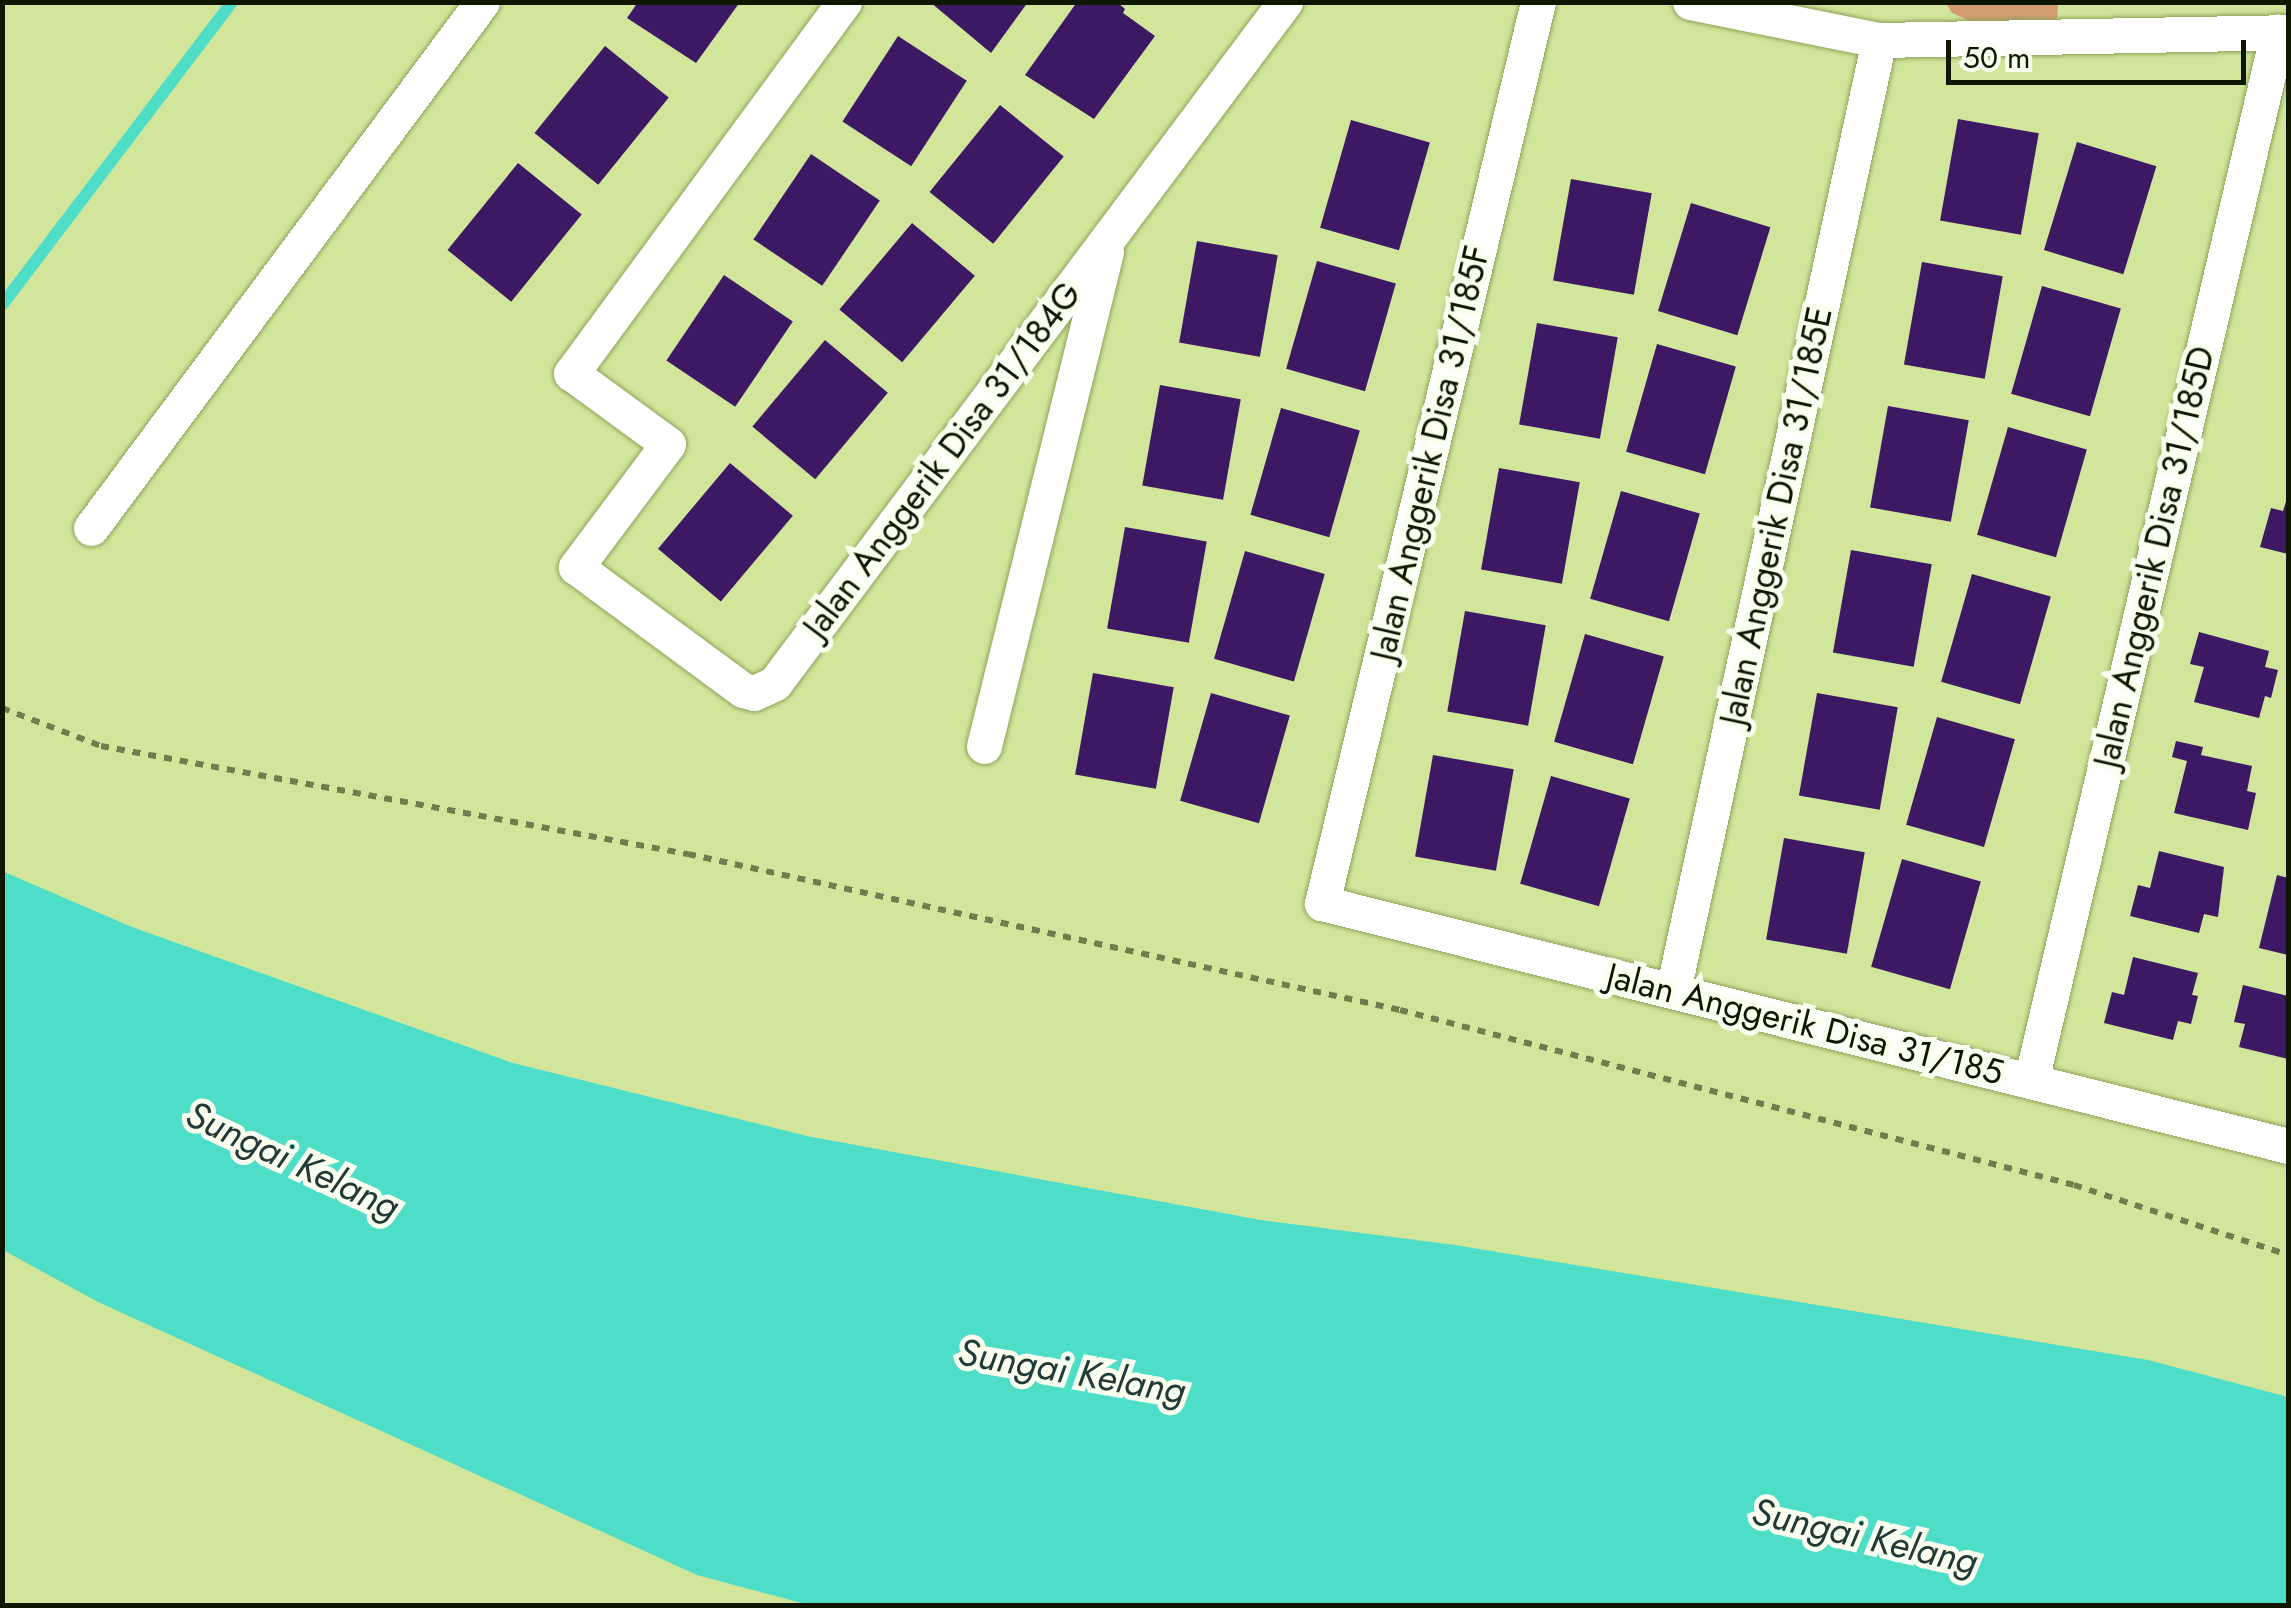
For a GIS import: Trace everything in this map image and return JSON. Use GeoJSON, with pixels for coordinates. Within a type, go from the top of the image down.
{"type":"FeatureCollection","features":[{"type":"Feature","properties":{"kind":"street"},"geometry":{"type":"LineString","coordinates":[[92,528],[482,2]]}},
{"type":"Feature","properties":{"kind":"street","name":"Jalan Anggerik Disa 31/184G"},"geometry":{"type":"LineString","coordinates":[[844,2],[571,373],[668,444],[576,566],[743,690],[764,691],[775,683],[1286,2]]}},
{"type":"Feature","properties":{"kind":"street","name":"Jalan Anggerik Disa 31/185F"},"geometry":{"type":"LineString","coordinates":[[1322,903],[1538,2]]}},
{"type":"Feature","properties":{"kind":"street"},"geometry":{"type":"LineString","coordinates":[[1690,2],[1758,8],[1880,40],[2283,32]]}},
{"type":"Feature","properties":{"kind":"street","name":"Jalan Anggerik Disa 31/185D"},"geometry":{"type":"LineString","coordinates":[[2031,1081],[2283,32]]}},
{"type":"Feature","properties":{"kind":"street","name":"Jalan Anggerik Disa 31/185E"},"geometry":{"type":"LineString","coordinates":[[1673,991],[1880,40]]}},
{"type":"Feature","properties":{"kind":"street","name":"Jalan Anggerik Disa 31/184G"},"geometry":{"type":"LineString","coordinates":[[984,746],[1110,238]]}},
{"type":"Feature","properties":{"kind":"street","name":"Jalan Anggerik Disa 31/185"},"geometry":{"type":"LineString","coordinates":[[1322,903],[2288,1146]]}},
{"type":"Feature","properties":{"kind":"path"},"geometry":{"type":"LineString","coordinates":[[2,708],[101,746],[688,854],[1400,1010],[2074,1186],[2288,1255]]}},
{"type":"Feature","properties":{"kind":"shaded area"},"geometry":{"type":"Polygon","coordinates":[[[1946,3],[2058,3],[2057,23],[1971,21],[1952,13],[1946,3]]]}},
{"type":"Feature","properties":{"kind":"water","name":"Sungai Kelang"},"geometry":{"type":"Polygon","coordinates":[[[2,871],[132,927],[513,1063],[807,1136],[1261,1220],[1455,1245],[2148,1360],[2288,1397],[2288,1605],[813,1606],[697,1575],[98,1302],[3,1250],[2,871]]]}},
{"type":"Feature","properties":{"kind":"building"},"geometry":{"type":"Polygon","coordinates":[[[638,2],[740,2],[696,63],[627,18],[638,2]]]}},
{"type":"Feature","properties":{"kind":"building"},"geometry":{"type":"Polygon","coordinates":[[[930,2],[1028,2],[991,53],[930,2]]]}},
{"type":"Feature","properties":{"kind":"building"},"geometry":{"type":"Polygon","coordinates":[[[1077,2],[1117,2],[1125,9],[1123,13],[1155,36],[1094,119],[1025,75],[1077,2]]]}},
{"type":"Feature","properties":{"kind":"building"},"geometry":{"type":"Polygon","coordinates":[[[898,36],[967,81],[911,166],[842,122],[898,36]]]}},
{"type":"Feature","properties":{"kind":"building"},"geometry":{"type":"Polygon","coordinates":[[[605,46],[669,98],[598,185],[535,133],[605,46]]]}},
{"type":"Feature","properties":{"kind":"building"},"geometry":{"type":"Polygon","coordinates":[[[1000,105],[1064,157],[993,244],[930,192],[1000,105]]]}},
{"type":"Feature","properties":{"kind":"building"},"geometry":{"type":"Polygon","coordinates":[[[1958,119],[2039,133],[2021,235],[1940,220],[1958,119]]]}},
{"type":"Feature","properties":{"kind":"building"},"geometry":{"type":"Polygon","coordinates":[[[1351,120],[1430,143],[1399,250],[1320,228],[1351,120]]]}},
{"type":"Feature","properties":{"kind":"building"},"geometry":{"type":"Polygon","coordinates":[[[2077,142],[2156,166],[2123,274],[2044,250],[2077,142]]]}},
{"type":"Feature","properties":{"kind":"building"},"geometry":{"type":"Polygon","coordinates":[[[811,154],[880,200],[822,286],[753,239],[811,154]]]}},
{"type":"Feature","properties":{"kind":"building"},"geometry":{"type":"Polygon","coordinates":[[[518,163],[582,215],[511,302],[448,250],[518,163]]]}},
{"type":"Feature","properties":{"kind":"building"},"geometry":{"type":"Polygon","coordinates":[[[1571,179],[1652,193],[1634,295],[1553,280],[1571,179]]]}},
{"type":"Feature","properties":{"kind":"building"},"geometry":{"type":"Polygon","coordinates":[[[1691,203],[1770,227],[1737,335],[1658,311],[1691,203]]]}},
{"type":"Feature","properties":{"kind":"building"},"geometry":{"type":"Polygon","coordinates":[[[912,223],[975,276],[902,362],[839,310],[912,223]]]}},
{"type":"Feature","properties":{"kind":"building"},"geometry":{"type":"Polygon","coordinates":[[[1197,241],[1278,255],[1260,357],[1179,342],[1197,241]]]}},
{"type":"Feature","properties":{"kind":"building"},"geometry":{"type":"Polygon","coordinates":[[[1317,261],[1396,284],[1365,391],[1286,369],[1317,261]]]}},
{"type":"Feature","properties":{"kind":"building"},"geometry":{"type":"Polygon","coordinates":[[[1922,262],[2003,276],[1985,379],[1904,364],[1922,262]]]}},
{"type":"Feature","properties":{"kind":"building"},"geometry":{"type":"Polygon","coordinates":[[[724,275],[793,321],[735,407],[666,360],[724,275]]]}},
{"type":"Feature","properties":{"kind":"building"},"geometry":{"type":"Polygon","coordinates":[[[2042,286],[2121,309],[2090,416],[2011,394],[2042,286]]]}},
{"type":"Feature","properties":{"kind":"building"},"geometry":{"type":"Polygon","coordinates":[[[1537,323],[1618,337],[1600,439],[1519,424],[1537,323]]]}},
{"type":"Feature","properties":{"kind":"building"},"geometry":{"type":"Polygon","coordinates":[[[825,340],[888,393],[815,479],[752,427],[825,340]]]}},
{"type":"Feature","properties":{"kind":"building"},"geometry":{"type":"Polygon","coordinates":[[[1657,344],[1736,367],[1705,474],[1626,452],[1657,344]]]}},
{"type":"Feature","properties":{"kind":"building"},"geometry":{"type":"Polygon","coordinates":[[[1160,385],[1241,399],[1223,500],[1142,485],[1160,385]]]}},
{"type":"Feature","properties":{"kind":"building"},"geometry":{"type":"Polygon","coordinates":[[[1888,406],[1969,420],[1951,522],[1870,507],[1888,406]]]}},
{"type":"Feature","properties":{"kind":"building"},"geometry":{"type":"Polygon","coordinates":[[[1281,408],[1360,431],[1329,537],[1250,515],[1281,408]]]}},
{"type":"Feature","properties":{"kind":"building"},"geometry":{"type":"Polygon","coordinates":[[[2008,427],[2087,450],[2056,557],[1977,535],[2008,427]]]}},
{"type":"Feature","properties":{"kind":"building"},"geometry":{"type":"Polygon","coordinates":[[[730,463],[793,516],[721,602],[658,549],[730,463]]]}},
{"type":"Feature","properties":{"kind":"building"},"geometry":{"type":"Polygon","coordinates":[[[1499,468],[1580,482],[1562,584],[1481,569],[1499,468]]]}},
{"type":"Feature","properties":{"kind":"building"},"geometry":{"type":"Polygon","coordinates":[[[1621,491],[1700,514],[1669,621],[1590,599],[1621,491]]]}},
{"type":"Feature","properties":{"kind":"building"},"geometry":{"type":"Polygon","coordinates":[[[2288,495],[2288,554],[2260,547],[2271,508],[2283,511],[2288,495]]]}},
{"type":"Feature","properties":{"kind":"building"},"geometry":{"type":"Polygon","coordinates":[[[1125,527],[1207,541],[1189,643],[1107,628],[1125,527]]]}},
{"type":"Feature","properties":{"kind":"building"},"geometry":{"type":"Polygon","coordinates":[[[1851,550],[1932,564],[1914,667],[1833,652],[1851,550]]]}},
{"type":"Feature","properties":{"kind":"building"},"geometry":{"type":"Polygon","coordinates":[[[1245,551],[1325,574],[1294,682],[1214,659],[1245,551]]]}},
{"type":"Feature","properties":{"kind":"building"},"geometry":{"type":"Polygon","coordinates":[[[1972,574],[2051,597],[2020,704],[1941,682],[1972,574]]]}},
{"type":"Feature","properties":{"kind":"building"},"geometry":{"type":"Polygon","coordinates":[[[1465,611],[1546,625],[1528,726],[1447,711],[1465,611]]]}},
{"type":"Feature","properties":{"kind":"building"},"geometry":{"type":"Polygon","coordinates":[[[2199,632],[2269,651],[2265,667],[2278,670],[2271,698],[2265,696],[2259,718],[2194,702],[2204,667],[2190,664],[2199,632]]]}},
{"type":"Feature","properties":{"kind":"building"},"geometry":{"type":"Polygon","coordinates":[[[1585,634],[1664,657],[1633,764],[1554,742],[1585,634]]]}},
{"type":"Feature","properties":{"kind":"building"},"geometry":{"type":"Polygon","coordinates":[[[1093,673],[1174,687],[1156,789],[1075,774],[1093,673]]]}},
{"type":"Feature","properties":{"kind":"building"},"geometry":{"type":"Polygon","coordinates":[[[1211,693],[1290,716],[1259,823],[1180,801],[1211,693]]]}},
{"type":"Feature","properties":{"kind":"building"},"geometry":{"type":"Polygon","coordinates":[[[1817,693],[1898,707],[1880,810],[1799,795],[1817,693]]]}},
{"type":"Feature","properties":{"kind":"building"},"geometry":{"type":"Polygon","coordinates":[[[1937,717],[2015,739],[1984,847],[1906,825],[1937,717]]]}},
{"type":"Feature","properties":{"kind":"building"},"geometry":{"type":"Polygon","coordinates":[[[2176,741],[2203,747],[2201,755],[2252,766],[2247,791],[2256,793],[2248,830],[2174,813],[2187,761],[2172,757],[2176,741]]]}},
{"type":"Feature","properties":{"kind":"building"},"geometry":{"type":"Polygon","coordinates":[[[1433,755],[1514,769],[1496,871],[1415,856],[1433,755]]]}},
{"type":"Feature","properties":{"kind":"building"},"geometry":{"type":"Polygon","coordinates":[[[1551,776],[1630,799],[1599,906],[1520,884],[1551,776]]]}},
{"type":"Feature","properties":{"kind":"building"},"geometry":{"type":"Polygon","coordinates":[[[1784,838],[1865,852],[1847,954],[1766,939],[1784,838]]]}},
{"type":"Feature","properties":{"kind":"building"},"geometry":{"type":"Polygon","coordinates":[[[2159,851],[2224,867],[2218,917],[2204,914],[2199,933],[2130,916],[2138,885],[2150,888],[2159,851]]]}},
{"type":"Feature","properties":{"kind":"building"},"geometry":{"type":"Polygon","coordinates":[[[1902,859],[1981,882],[1950,989],[1871,967],[1902,859]]]}},
{"type":"Feature","properties":{"kind":"building"},"geometry":{"type":"Polygon","coordinates":[[[2277,875],[2288,878],[2288,955],[2259,948],[2277,875]]]}},
{"type":"Feature","properties":{"kind":"building"},"geometry":{"type":"Polygon","coordinates":[[[2133,957],[2198,973],[2192,995],[2198,996],[2191,1024],[2178,1021],[2173,1040],[2104,1023],[2112,992],[2124,995],[2133,957]]]}},
{"type":"Feature","properties":{"kind":"building"},"geometry":{"type":"Polygon","coordinates":[[[2243,985],[2288,996],[2288,1059],[2239,1047],[2245,1024],[2234,1022],[2243,985]]]}},
{"type":"Feature","properties":{"kind":"waterway"},"geometry":{"type":"LineString","coordinates":[[2,305],[232,2]]}}]}
